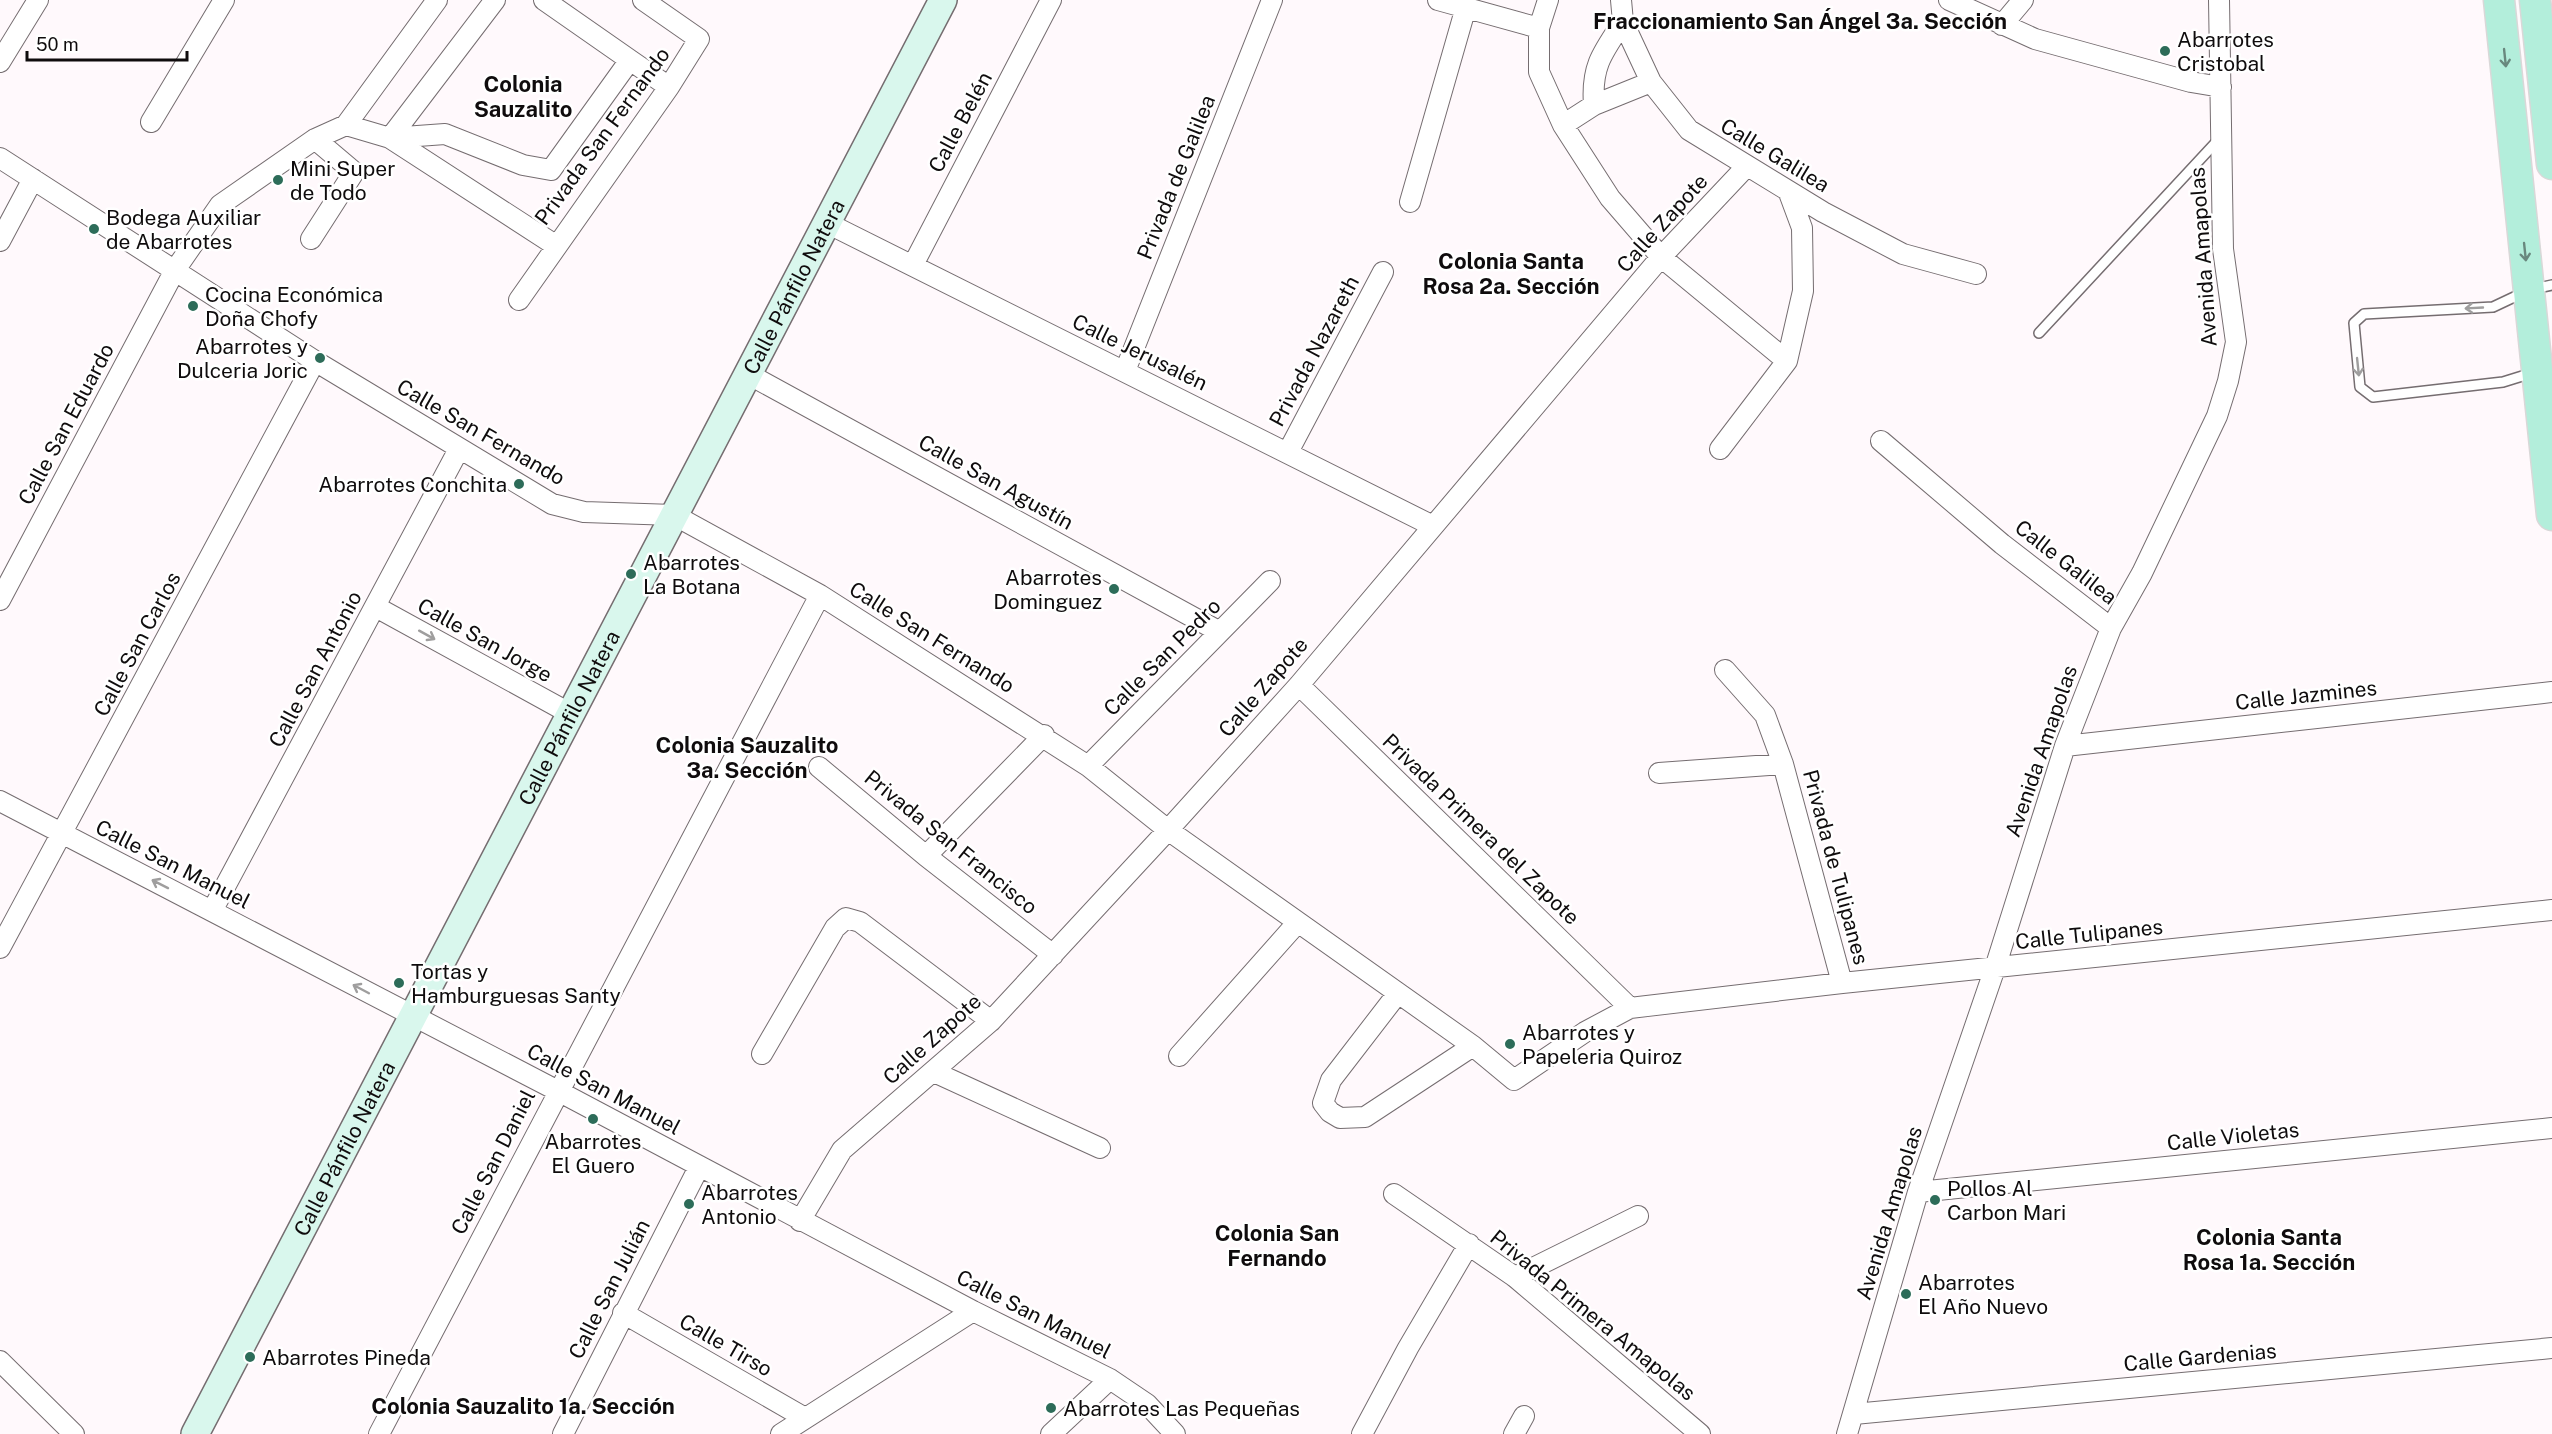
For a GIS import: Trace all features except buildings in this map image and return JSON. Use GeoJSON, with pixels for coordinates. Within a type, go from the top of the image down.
{"type":"FeatureCollection","features":[{"type":"Feature","properties":{"kind":"main road","name":"Calle Pánfilo Natera"},"geometry":{"type":"LineString","coordinates":[[195,1434],[944,0]]}},
{"type":"Feature","properties":{"kind":"main road"},"geometry":{"type":"LineString","coordinates":[[2499,0],[2540,288],[2540,371],[2552,515]]}},
{"type":"Feature","properties":{"kind":"main road"},"geometry":{"type":"LineString","coordinates":[[2535,0],[2552,164]]}},
{"type":"Feature","properties":{"kind":"street"},"geometry":{"type":"LineString","coordinates":[[0,62],[38,0]]}},
{"type":"Feature","properties":{"kind":"street"},"geometry":{"type":"LineString","coordinates":[[151,122],[224,0]]}},
{"type":"Feature","properties":{"kind":"street"},"geometry":{"type":"LineString","coordinates":[[175,270],[220,205],[315,139],[346,124],[437,0]]}},
{"type":"Feature","properties":{"kind":"street"},"geometry":{"type":"LineString","coordinates":[[544,0],[669,87]]}},
{"type":"Feature","properties":{"kind":"street","name":"Privada San Fernando"},"geometry":{"type":"LineString","coordinates":[[346,124],[390,138],[555,245],[669,87],[699,39],[643,0]]}},
{"type":"Feature","properties":{"kind":"street","name":"Calle Belén"},"geometry":{"type":"LineString","coordinates":[[913,266],[1051,0]]}},
{"type":"Feature","properties":{"kind":"street","name":"Privada de Galilea"},"geometry":{"type":"LineString","coordinates":[[1125,371],[1272,0]]}},
{"type":"Feature","properties":{"kind":"street"},"geometry":{"type":"LineString","coordinates":[[1438,0],[1539,28]]}},
{"type":"Feature","properties":{"kind":"street"},"geometry":{"type":"LineString","coordinates":[[1548,0],[1539,28],[1539,72],[1563,125],[1610,198],[1661,257],[1787,362]]}},
{"type":"Feature","properties":{"kind":"street","name":"Calle Galilea"},"geometry":{"type":"LineString","coordinates":[[1621,0],[1623,22],[1651,82],[1689,130],[1790,193],[1903,254],[1976,274]]}},
{"type":"Feature","properties":{"kind":"street"},"geometry":{"type":"LineString","coordinates":[[1949,0],[2002,25],[2047,42],[2191,82],[2221,87],[2219,0]]}},
{"type":"Feature","properties":{"kind":"street"},"geometry":{"type":"LineString","coordinates":[[2002,25],[2023,0]]}},
{"type":"Feature","properties":{"kind":"street"},"geometry":{"type":"LineString","coordinates":[[390,138],[484,4]]}},
{"type":"Feature","properties":{"kind":"street"},"geometry":{"type":"LineString","coordinates":[[1410,202],[1466,7]]}},
{"type":"Feature","properties":{"kind":"street"},"geometry":{"type":"LineString","coordinates":[[1594,105],[1592,79],[1603,52],[1623,22]]}},
{"type":"Feature","properties":{"kind":"street"},"geometry":{"type":"LineString","coordinates":[[390,138],[445,134],[523,165],[551,170],[630,60]]}},
{"type":"Feature","properties":{"kind":"street"},"geometry":{"type":"LineString","coordinates":[[1563,125],[1594,105],[1651,82]]}},
{"type":"Feature","properties":{"kind":"street","name":"Avenida Amapolas"},"geometry":{"type":"LineString","coordinates":[[1847,1434],[1918,1192],[1995,968],[2066,746],[2111,628],[2142,573],[2217,416],[2228,381],[2236,342],[2223,249],[2221,87]]}},
{"type":"Feature","properties":{"kind":"street"},"geometry":{"type":"LineString","coordinates":[[311,239],[354,172],[315,139]]}},
{"type":"Feature","properties":{"kind":"street","name":"Calle San Fernando"},"geometry":{"type":"LineString","coordinates":[[0,158],[315,361],[552,504],[584,512],[674,515],[820,595],[1044,735],[1088,766],[1167,830],[1473,1046],[1514,1080],[1585,1032],[1630,1008]]}},
{"type":"Feature","properties":{"kind":"street","name":"Calle Zapote"},"geometry":{"type":"LineString","coordinates":[[800,1221],[842,1150],[991,1021],[1053,955],[1299,685],[1431,525],[1661,257],[1746,167]]}},
{"type":"Feature","properties":{"kind":"street"},"geometry":{"type":"LineString","coordinates":[[0,241],[33,179]]}},
{"type":"Feature","properties":{"kind":"street"},"geometry":{"type":"LineString","coordinates":[[1720,449],[1787,362],[1803,291],[1802,228],[1790,193]]}},
{"type":"Feature","properties":{"kind":"street","name":"Calle Jerusalén"},"geometry":{"type":"LineString","coordinates":[[827,223],[1431,525]]}},
{"type":"Feature","properties":{"kind":"street"},"geometry":{"type":"LineString","coordinates":[[519,300],[555,245]]}},
{"type":"Feature","properties":{"kind":"street","name":"Calle San Eduardo"},"geometry":{"type":"LineString","coordinates":[[0,600],[175,270]]}},
{"type":"Feature","properties":{"kind":"street","name":"Privada Nazareth"},"geometry":{"type":"LineString","coordinates":[[1288,452],[1383,272]]}},
{"type":"Feature","properties":{"kind":"street","name":"Calle San Carlos"},"geometry":{"type":"LineString","coordinates":[[0,948],[315,361]]}},
{"type":"Feature","properties":{"kind":"street","name":"Calle San Agustín"},"geometry":{"type":"LineString","coordinates":[[748,374],[1220,632]]}},
{"type":"Feature","properties":{"kind":"street","name":"Calle Galilea"},"geometry":{"type":"LineString","coordinates":[[1881,441],[2002,544],[2111,628]]}},
{"type":"Feature","properties":{"kind":"street","name":"Calle San Antonio"},"geometry":{"type":"LineString","coordinates":[[212,911],[459,449]]}},
{"type":"Feature","properties":{"kind":"street","name":"Calle San Pedro"},"geometry":{"type":"LineString","coordinates":[[1088,766],[1270,582]]}},
{"type":"Feature","properties":{"kind":"street","name":"Calle San Daniel"},"geometry":{"type":"LineString","coordinates":[[379,1434],[820,595]]}},
{"type":"Feature","properties":{"kind":"street","name":"Calle San Jorge"},"geometry":{"type":"LineString","coordinates":[[376,607],[571,714]]}},
{"type":"Feature","properties":{"kind":"street","name":"Privada de Tulipanes"},"geometry":{"type":"LineString","coordinates":[[1725,670],[1765,715],[1783,764],[1842,983]]}},
{"type":"Feature","properties":{"kind":"street","name":"Privada Primera del Zapote"},"geometry":{"type":"LineString","coordinates":[[1299,685],[1630,1008]]}},
{"type":"Feature","properties":{"kind":"street","name":"Calle Jazmines"},"geometry":{"type":"LineString","coordinates":[[2066,746],[2552,692]]}},
{"type":"Feature","properties":{"kind":"street"},"geometry":{"type":"LineString","coordinates":[[926,856],[1044,735]]}},
{"type":"Feature","properties":{"kind":"street","name":"Privada de Tulipanes"},"geometry":{"type":"LineString","coordinates":[[1659,773],[1783,764]]}},
{"type":"Feature","properties":{"kind":"street","name":"Privada San Francisco"},"geometry":{"type":"LineString","coordinates":[[819,766],[926,856],[1053,955]]}},
{"type":"Feature","properties":{"kind":"street","name":"Calle San Manuel"},"geometry":{"type":"LineString","coordinates":[[0,801],[558,1091],[972,1311],[1110,1379],[1148,1404],[1175,1434]]}},
{"type":"Feature","properties":{"kind":"street","name":"Calle Tulipanes"},"geometry":{"type":"LineString","coordinates":[[1630,1008],[1842,983],[2552,910]]}},
{"type":"Feature","properties":{"kind":"street"},"geometry":{"type":"LineString","coordinates":[[762,1054],[835,928],[846,918],[860,922],[991,1021]]}},
{"type":"Feature","properties":{"kind":"street"},"geometry":{"type":"LineString","coordinates":[[1179,1056],[1298,922]]}},
{"type":"Feature","properties":{"kind":"street"},"geometry":{"type":"LineString","coordinates":[[1398,993],[1332,1080],[1323,1103],[1330,1112],[1340,1118],[1365,1118],[1473,1046]]}},
{"type":"Feature","properties":{"kind":"street"},"geometry":{"type":"LineString","coordinates":[[934,1071],[1100,1148]]}},
{"type":"Feature","properties":{"kind":"street","name":"Calle Violetas"},"geometry":{"type":"LineString","coordinates":[[1918,1192],[2552,1128]]}},
{"type":"Feature","properties":{"kind":"street","name":"Calle San Julián"},"geometry":{"type":"LineString","coordinates":[[563,1434],[699,1167]]}},
{"type":"Feature","properties":{"kind":"street","name":"Privada Primera Amapolas"},"geometry":{"type":"LineString","coordinates":[[1394,1194],[1515,1277],[1700,1434]]}},
{"type":"Feature","properties":{"kind":"street"},"geometry":{"type":"LineString","coordinates":[[1515,1277],[1638,1216]]}},
{"type":"Feature","properties":{"kind":"street"},"geometry":{"type":"LineString","coordinates":[[1362,1434],[1408,1348],[1469,1244]]}},
{"type":"Feature","properties":{"kind":"street"},"geometry":{"type":"LineString","coordinates":[[781,1434],[972,1311]]}},
{"type":"Feature","properties":{"kind":"street","name":"Calle Tirso"},"geometry":{"type":"LineString","coordinates":[[623,1313],[805,1418]]}},
{"type":"Feature","properties":{"kind":"street","name":"Calle Gardenias"},"geometry":{"type":"LineString","coordinates":[[1854,1414],[2552,1347]]}},
{"type":"Feature","properties":{"kind":"street"},"geometry":{"type":"LineString","coordinates":[[0,1361],[74,1434]]}},
{"type":"Feature","properties":{"kind":"street"},"geometry":{"type":"LineString","coordinates":[[1051,1434],[1110,1379]]}},
{"type":"Feature","properties":{"kind":"street"},"geometry":{"type":"LineString","coordinates":[[1515,1434],[1524,1416]]}},
{"type":"Feature","properties":{"kind":"lane"},"geometry":{"type":"LineString","coordinates":[[2038,333],[2220,137]]}},
{"type":"Feature","properties":{"kind":"lane"},"geometry":{"type":"LineString","coordinates":[[2540,288],[2493,306],[2364,314],[2354,323],[2360,387],[2373,397],[2503,382],[2540,371]]}},
{"type":"Feature","properties":{"kind":"place","name":"Abarrotes Cristobal"},"geometry":{"type":"Point","coordinates":[2165,51]}},
{"type":"Feature","properties":{"kind":"place","name":"Mini Super de Todo"},"geometry":{"type":"Point","coordinates":[278,180]}},
{"type":"Feature","properties":{"kind":"place","name":"Bodega Auxiliar de Abarrotes"},"geometry":{"type":"Point","coordinates":[94,229]}},
{"type":"Feature","properties":{"kind":"place","name":"Cocina Económica Doña Chofy"},"geometry":{"type":"Point","coordinates":[193,306]}},
{"type":"Feature","properties":{"kind":"place","name":"Abarrotes y Dulceria Joric"},"geometry":{"type":"Point","coordinates":[320,358]}},
{"type":"Feature","properties":{"kind":"place","name":"Abarrotes Conchita"},"geometry":{"type":"Point","coordinates":[519,484]}},
{"type":"Feature","properties":{"kind":"place","name":"Abarrotes La Botana"},"geometry":{"type":"Point","coordinates":[631,574]}},
{"type":"Feature","properties":{"kind":"place","name":"Abarrotes Dominguez"},"geometry":{"type":"Point","coordinates":[1114,589]}},
{"type":"Feature","properties":{"kind":"place","name":"Tortas y Hamburguesas Santy"},"geometry":{"type":"Point","coordinates":[399,983]}},
{"type":"Feature","properties":{"kind":"place","name":"Abarrotes y Papeleria Quiroz"},"geometry":{"type":"Point","coordinates":[1510,1044]}},
{"type":"Feature","properties":{"kind":"place","name":"Abarrotes El Guero"},"geometry":{"type":"Point","coordinates":[593,1119]}},
{"type":"Feature","properties":{"kind":"place","name":"Pollos Al Carbon Mari"},"geometry":{"type":"Point","coordinates":[1935,1200]}},
{"type":"Feature","properties":{"kind":"place","name":"Abarrotes Antonio"},"geometry":{"type":"Point","coordinates":[689,1204]}},
{"type":"Feature","properties":{"kind":"place","name":"Abarrotes El Año Nuevo"},"geometry":{"type":"Point","coordinates":[1906,1294]}},
{"type":"Feature","properties":{"kind":"place","name":"Abarrotes Pineda"},"geometry":{"type":"Point","coordinates":[250,1357]}},
{"type":"Feature","properties":{"kind":"place","name":"Abarrotes Las Pequeñas"},"geometry":{"type":"Point","coordinates":[1051,1408]}},
{"type":"Feature","properties":{"kind":"district","name":"Fraccionamiento San Ángel 3a. Sección"},"geometry":{"type":"Point","coordinates":[1800,21]}},
{"type":"Feature","properties":{"kind":"district","name":"Colonia Sauzalito"},"geometry":{"type":"Point","coordinates":[523,96]}},
{"type":"Feature","properties":{"kind":"district","name":"Colonia Santa Rosa 2a. Sección"},"geometry":{"type":"Point","coordinates":[1511,274]}},
{"type":"Feature","properties":{"kind":"district","name":"Colonia Sauzalito 3a. Sección"},"geometry":{"type":"Point","coordinates":[747,758]}},
{"type":"Feature","properties":{"kind":"district","name":"Colonia San Fernando"},"geometry":{"type":"Point","coordinates":[1277,1246]}},
{"type":"Feature","properties":{"kind":"district","name":"Colonia Santa Rosa 1a. Sección"},"geometry":{"type":"Point","coordinates":[2269,1250]}},
{"type":"Feature","properties":{"kind":"district","name":"Colonia Sauzalito 1a. Sección"},"geometry":{"type":"Point","coordinates":[523,1406]}}]}
